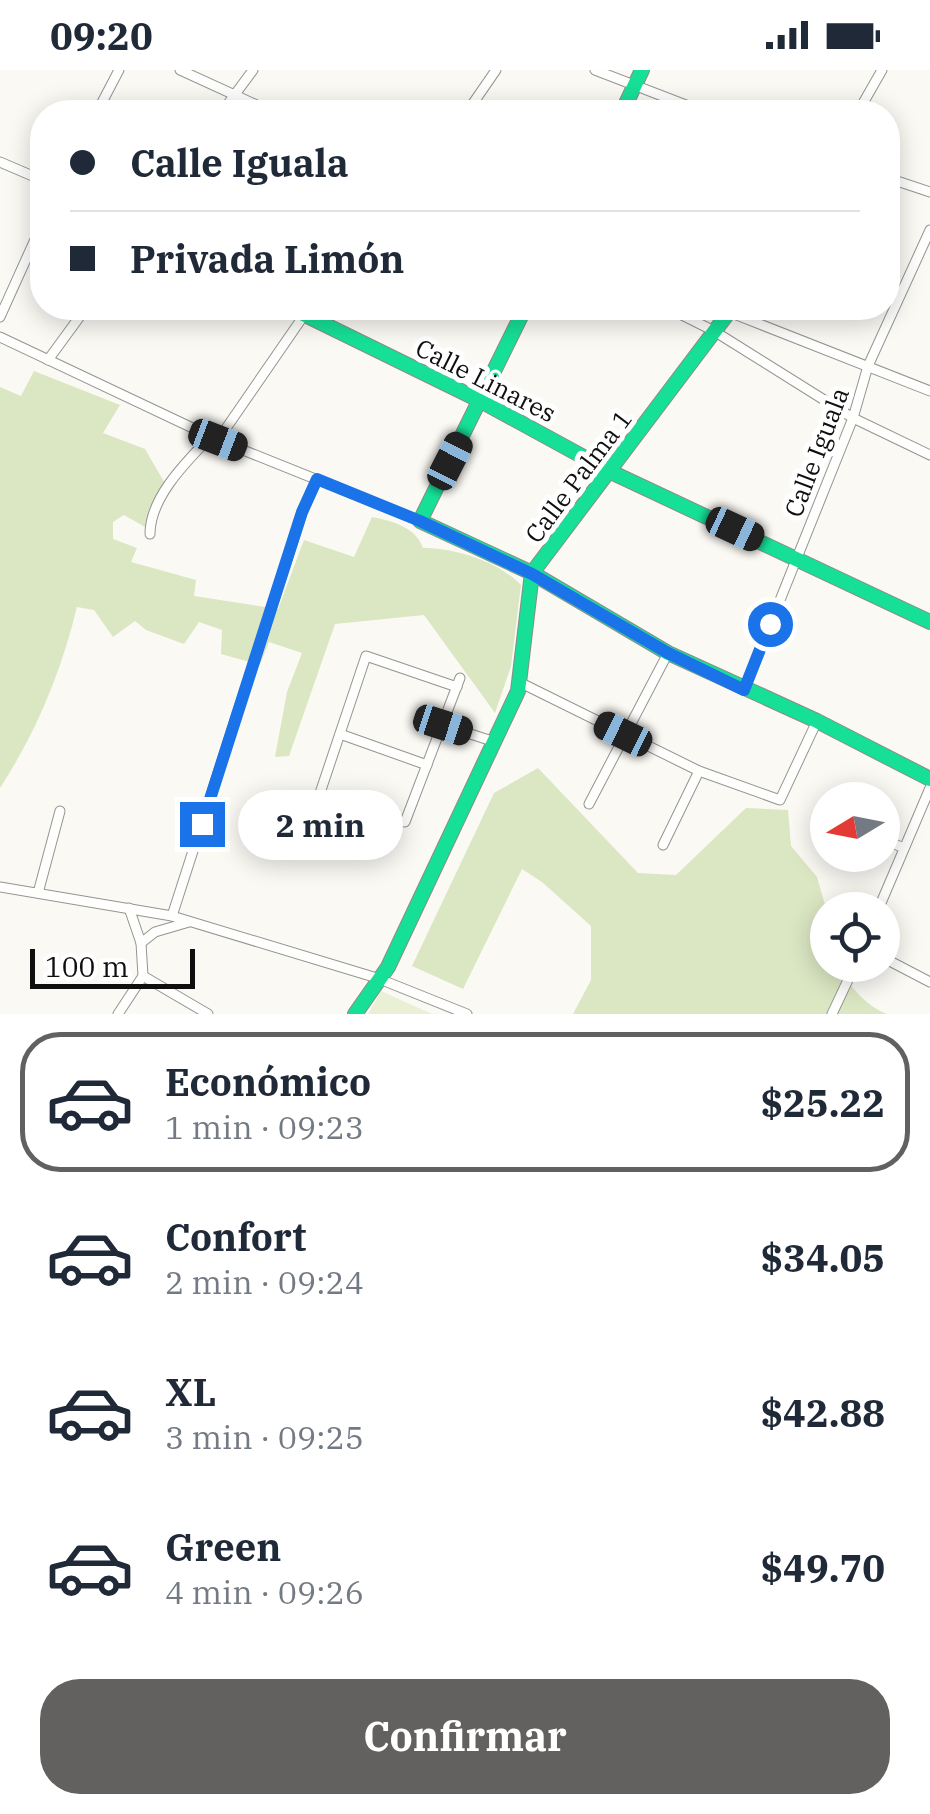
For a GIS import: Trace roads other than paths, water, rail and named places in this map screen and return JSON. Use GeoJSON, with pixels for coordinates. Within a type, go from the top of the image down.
{"type":"FeatureCollection","features":[{"type":"Feature","properties":{"kind":"street"},"geometry":{"type":"LineString","coordinates":[[103,100],[119,70]]}},
{"type":"Feature","properties":{"kind":"street"},"geometry":{"type":"LineString","coordinates":[[180,70],[246,100]]}},
{"type":"Feature","properties":{"kind":"street"},"geometry":{"type":"LineString","coordinates":[[231,100],[253,70]]}},
{"type":"Feature","properties":{"kind":"street"},"geometry":{"type":"LineString","coordinates":[[475,100],[496,70]]}},
{"type":"Feature","properties":{"kind":"street"},"geometry":{"type":"LineString","coordinates":[[595,70],[671,100]]}},
{"type":"Feature","properties":{"kind":"street"},"geometry":{"type":"LineString","coordinates":[[628,100],[642,70]]}},
{"type":"Feature","properties":{"kind":"street"},"geometry":{"type":"LineString","coordinates":[[865,100],[882,70]]}},
{"type":"Feature","properties":{"kind":"street"},"geometry":{"type":"LineString","coordinates":[[0,162],[30,175]]}},
{"type":"Feature","properties":{"kind":"street"},"geometry":{"type":"LineString","coordinates":[[900,182],[930,192]]}},
{"type":"Feature","properties":{"kind":"street","name":"Calle Iguala"},"geometry":{"type":"LineString","coordinates":[[900,296],[930,230]]}},
{"type":"Feature","properties":{"kind":"street"},"geometry":{"type":"LineString","coordinates":[[0,318],[30,251]]}},
{"type":"Feature","properties":{"kind":"street"},"geometry":{"type":"LineString","coordinates":[[48,360],[77,320]]}},
{"type":"Feature","properties":{"kind":"street"},"geometry":{"type":"LineString","coordinates":[[150,534],[150,523],[168,487],[214,438],[294,320]]}},
{"type":"Feature","properties":{"kind":"street","name":"Calle Linares"},"geometry":{"type":"LineString","coordinates":[[321,320],[482,401],[610,472],[930,622]]}},
{"type":"Feature","properties":{"kind":"street"},"geometry":{"type":"LineString","coordinates":[[420,521],[519,320]]}},
{"type":"Feature","properties":{"kind":"street"},"geometry":{"type":"LineString","coordinates":[[692,320],[853,418],[930,456]]}},
{"type":"Feature","properties":{"kind":"street","name":"Calle Palma 1"},"geometry":{"type":"LineString","coordinates":[[355,1014],[388,966],[494,742],[518,682],[532,574],[723,320]]}},
{"type":"Feature","properties":{"kind":"street"},"geometry":{"type":"LineString","coordinates":[[755,320],[930,391]]}},
{"type":"Feature","properties":{"kind":"street","name":"Calle Iguala"},"geometry":{"type":"LineString","coordinates":[[744,690],[889,320]]}},
{"type":"Feature","properties":{"kind":"street"},"geometry":{"type":"LineString","coordinates":[[0,338],[214,438],[420,521],[532,574],[668,653],[817,721],[930,779]]}},
{"type":"Feature","properties":{"kind":"street"},"geometry":{"type":"LineString","coordinates":[[172,916],[302,512],[317,479]]}},
{"type":"Feature","properties":{"kind":"street"},"geometry":{"type":"LineString","coordinates":[[589,804],[668,653]]}},
{"type":"Feature","properties":{"kind":"street"},"geometry":{"type":"LineString","coordinates":[[319,796],[366,656],[458,682],[405,822]]}},
{"type":"Feature","properties":{"kind":"street"},"geometry":{"type":"LineString","coordinates":[[518,682],[698,771],[780,800],[817,721]]}},
{"type":"Feature","properties":{"kind":"street"},"geometry":{"type":"LineString","coordinates":[[443,725],[494,742]]}},
{"type":"Feature","properties":{"kind":"street"},"geometry":{"type":"LineString","coordinates":[[340,734],[427,766]]}},
{"type":"Feature","properties":{"kind":"street"},"geometry":{"type":"LineString","coordinates":[[663,845],[698,771]]}},
{"type":"Feature","properties":{"kind":"street"},"geometry":{"type":"LineString","coordinates":[[886,892],[930,788]]}},
{"type":"Feature","properties":{"kind":"street"},"geometry":{"type":"LineString","coordinates":[[38,893],[60,811]]}},
{"type":"Feature","properties":{"kind":"street"},"geometry":{"type":"LineString","coordinates":[[900,846],[904,848]]}},
{"type":"Feature","properties":{"kind":"street"},"geometry":{"type":"LineString","coordinates":[[0,887],[172,916],[378,978],[467,1014]]}},
{"type":"Feature","properties":{"kind":"street"},"geometry":{"type":"LineString","coordinates":[[118,1014],[143,976],[141,942],[128,908]]}},
{"type":"Feature","properties":{"kind":"street"},"geometry":{"type":"LineString","coordinates":[[141,942],[155,932],[192,922]]}},
{"type":"Feature","properties":{"kind":"street"},"geometry":{"type":"LineString","coordinates":[[900,966],[930,982]]}},
{"type":"Feature","properties":{"kind":"street"},"geometry":{"type":"LineString","coordinates":[[143,976],[208,1014]]}},
{"type":"Feature","properties":{"kind":"street"},"geometry":{"type":"LineString","coordinates":[[832,1014],[846,982]]}}]}
